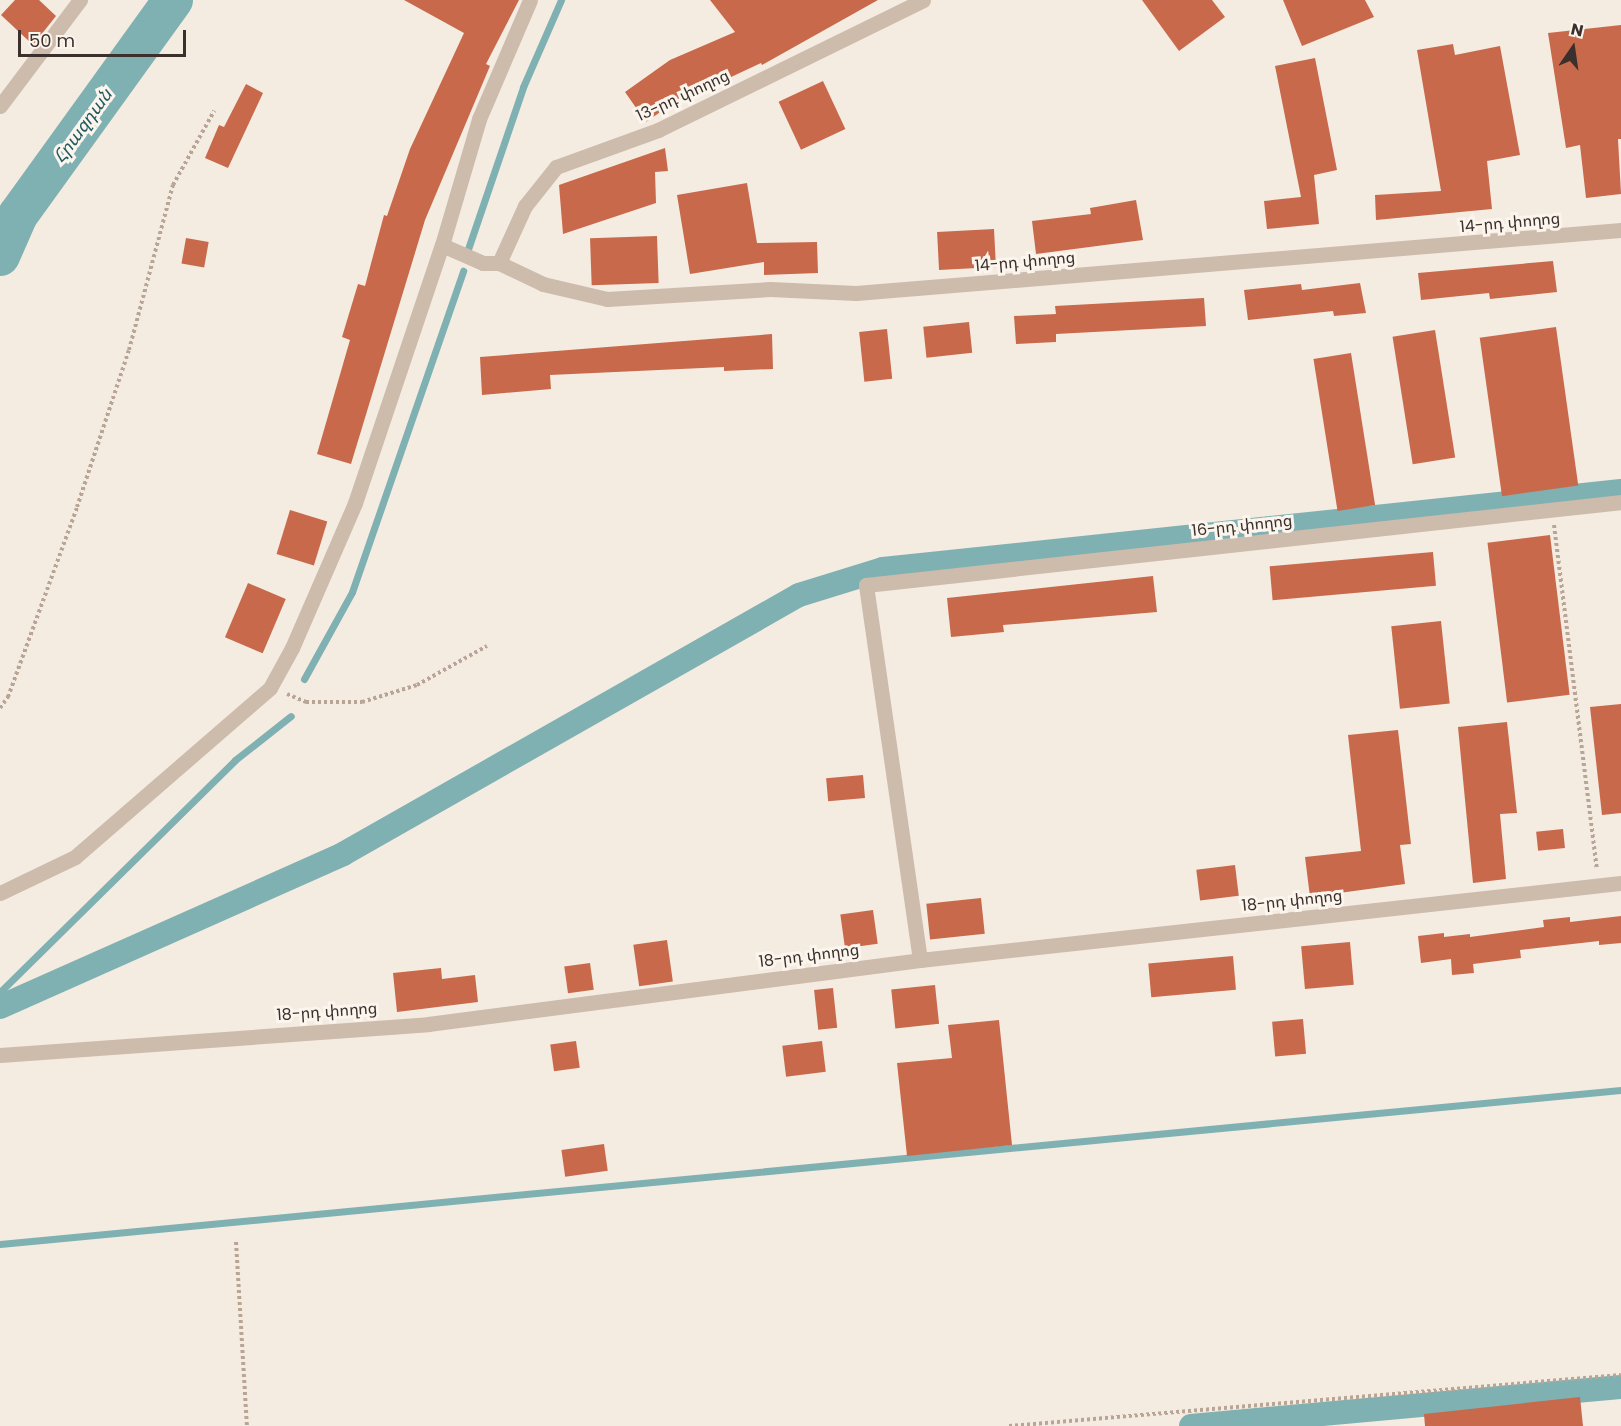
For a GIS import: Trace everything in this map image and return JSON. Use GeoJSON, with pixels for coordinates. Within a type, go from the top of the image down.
{"type":"FeatureCollection","features":[{"type":"Feature","properties":{"kind":"street"},"geometry":{"type":"LineString","coordinates":[[0,106],[80,0]]}},
{"type":"Feature","properties":{"kind":"street"},"geometry":{"type":"LineString","coordinates":[[0,893],[75,858],[270,688],[292,648],[355,502],[442,245],[479,119],[530,0]]}},
{"type":"Feature","properties":{"kind":"street","name":"13-րդ փողոց"},"geometry":{"type":"LineString","coordinates":[[500,263],[525,206],[556,167],[658,130],[923,0]]}},
{"type":"Feature","properties":{"kind":"street","name":"14-րդ փողոց"},"geometry":{"type":"LineString","coordinates":[[442,245],[483,263],[500,263],[543,284],[607,300],[770,289],[856,293],[1621,230]]}},
{"type":"Feature","properties":{"kind":"street","name":"16-րդ փողոց"},"geometry":{"type":"LineString","coordinates":[[920,960],[866,585],[1621,502]]}},
{"type":"Feature","properties":{"kind":"street","name":"18-րդ փողոց"},"geometry":{"type":"LineString","coordinates":[[0,1055],[428,1024],[920,960],[1621,883]]}},
{"type":"Feature","properties":{"kind":"path"},"geometry":{"type":"LineString","coordinates":[[0,708],[8,697],[77,507],[125,361],[173,185],[214,111]]}},
{"type":"Feature","properties":{"kind":"path"},"geometry":{"type":"LineString","coordinates":[[1552,510],[1599,886]]}},
{"type":"Feature","properties":{"kind":"path"},"geometry":{"type":"LineString","coordinates":[[270,688],[306,702],[362,702],[417,685],[487,646]]}},
{"type":"Feature","properties":{"kind":"path"},"geometry":{"type":"LineString","coordinates":[[236,1242],[247,1426]]}},
{"type":"Feature","properties":{"kind":"path"},"geometry":{"type":"LineString","coordinates":[[1009,1426],[1621,1375]]}},
{"type":"Feature","properties":{"kind":"building"},"geometry":{"type":"Polygon","coordinates":[[[15,0],[39,0],[56,16],[33,45],[1,15],[15,0]]]}},
{"type":"Feature","properties":{"kind":"building"},"geometry":{"type":"Polygon","coordinates":[[[404,0],[519,0],[486,64],[490,66],[425,220],[351,464],[317,454],[350,340],[342,337],[358,284],[365,286],[384,215],[387,216],[410,149],[464,33],[404,0]]]}},
{"type":"Feature","properties":{"kind":"building"},"geometry":{"type":"Polygon","coordinates":[[[710,0],[878,0],[762,65],[761,63],[699,92],[696,87],[646,122],[625,92],[670,60],[735,32],[710,0]]]}},
{"type":"Feature","properties":{"kind":"building"},"geometry":{"type":"Polygon","coordinates":[[[1142,0],[1212,0],[1225,17],[1179,51],[1142,0]]]}},
{"type":"Feature","properties":{"kind":"building"},"geometry":{"type":"Polygon","coordinates":[[[1283,0],[1365,0],[1374,17],[1302,46],[1283,0]]]}},
{"type":"Feature","properties":{"kind":"building"},"geometry":{"type":"Polygon","coordinates":[[[1621,25],[1621,139],[1618,139],[1621,194],[1586,198],[1580,145],[1566,148],[1548,33],[1621,25]]]}},
{"type":"Feature","properties":{"kind":"building"},"geometry":{"type":"Polygon","coordinates":[[[1453,44],[1455,55],[1500,46],[1520,155],[1487,161],[1492,209],[1376,220],[1375,195],[1441,191],[1417,50],[1453,44]]]}},
{"type":"Feature","properties":{"kind":"building"},"geometry":{"type":"Polygon","coordinates":[[[1315,58],[1337,170],[1314,175],[1319,224],[1267,229],[1264,201],[1301,197],[1275,66],[1315,58]]]}},
{"type":"Feature","properties":{"kind":"building"},"geometry":{"type":"Polygon","coordinates":[[[823,81],[845,129],[801,150],[779,102],[823,81]]]}},
{"type":"Feature","properties":{"kind":"building"},"geometry":{"type":"Polygon","coordinates":[[[246,84],[263,93],[228,168],[205,158],[219,125],[224,127],[246,84]]]}},
{"type":"Feature","properties":{"kind":"building"},"geometry":{"type":"Polygon","coordinates":[[[665,148],[668,171],[655,172],[656,203],[563,234],[559,185],[665,148]]]}},
{"type":"Feature","properties":{"kind":"building"},"geometry":{"type":"Polygon","coordinates":[[[747,183],[757,243],[817,242],[818,273],[764,275],[764,262],[690,274],[677,195],[747,183]]]}},
{"type":"Feature","properties":{"kind":"building"},"geometry":{"type":"Polygon","coordinates":[[[1136,200],[1143,240],[1036,254],[1032,221],[1091,214],[1090,208],[1136,200]]]}},
{"type":"Feature","properties":{"kind":"building"},"geometry":{"type":"Polygon","coordinates":[[[994,229],[996,267],[939,270],[937,232],[994,229]]]}},
{"type":"Feature","properties":{"kind":"building"},"geometry":{"type":"Polygon","coordinates":[[[657,236],[659,283],[592,285],[590,238],[657,236]]]}},
{"type":"Feature","properties":{"kind":"building"},"geometry":{"type":"Polygon","coordinates":[[[186,238],[209,242],[204,268],[181,264],[186,238]]]}},
{"type":"Feature","properties":{"kind":"building"},"geometry":{"type":"Polygon","coordinates":[[[1553,261],[1557,292],[1490,299],[1489,293],[1421,300],[1418,273],[1553,261]]]}},
{"type":"Feature","properties":{"kind":"building"},"geometry":{"type":"Polygon","coordinates":[[[1360,283],[1366,313],[1334,316],[1333,311],[1248,320],[1244,290],[1301,284],[1302,290],[1360,283]]]}},
{"type":"Feature","properties":{"kind":"building"},"geometry":{"type":"Polygon","coordinates":[[[1204,298],[1206,326],[1056,334],[1056,342],[1016,344],[1014,316],[1056,314],[1055,306],[1204,298]]]}},
{"type":"Feature","properties":{"kind":"building"},"geometry":{"type":"Polygon","coordinates":[[[969,322],[972,353],[926,358],[923,327],[969,322]]]}},
{"type":"Feature","properties":{"kind":"building"},"geometry":{"type":"Polygon","coordinates":[[[1556,327],[1578,485],[1502,496],[1480,338],[1556,327]]]}},
{"type":"Feature","properties":{"kind":"building"},"geometry":{"type":"Polygon","coordinates":[[[887,329],[892,379],[864,382],[859,332],[887,329]]]}},
{"type":"Feature","properties":{"kind":"building"},"geometry":{"type":"Polygon","coordinates":[[[1435,330],[1455,457],[1413,464],[1393,337],[1435,330]]]}},
{"type":"Feature","properties":{"kind":"building"},"geometry":{"type":"Polygon","coordinates":[[[772,334],[773,369],[724,371],[724,367],[550,375],[551,389],[482,395],[480,357],[772,334]]]}},
{"type":"Feature","properties":{"kind":"building"},"geometry":{"type":"Polygon","coordinates":[[[1351,353],[1375,505],[1338,511],[1313,359],[1351,353]]]}},
{"type":"Feature","properties":{"kind":"building"},"geometry":{"type":"Polygon","coordinates":[[[290,510],[327,521],[314,565],[277,554],[290,510]]]}},
{"type":"Feature","properties":{"kind":"building"},"geometry":{"type":"Polygon","coordinates":[[[1550,535],[1570,695],[1507,702],[1487,543],[1550,535]]]}},
{"type":"Feature","properties":{"kind":"building"},"geometry":{"type":"Polygon","coordinates":[[[1433,552],[1436,586],[1273,600],[1270,566],[1433,552]]]}},
{"type":"Feature","properties":{"kind":"building"},"geometry":{"type":"Polygon","coordinates":[[[1153,576],[1157,612],[1003,625],[1004,632],[951,637],[947,598],[1153,576]]]}},
{"type":"Feature","properties":{"kind":"building"},"geometry":{"type":"Polygon","coordinates":[[[248,583],[286,599],[263,653],[225,637],[248,583]]]}},
{"type":"Feature","properties":{"kind":"building"},"geometry":{"type":"Polygon","coordinates":[[[1441,621],[1450,704],[1400,709],[1391,626],[1441,621]]]}},
{"type":"Feature","properties":{"kind":"building"},"geometry":{"type":"Polygon","coordinates":[[[1621,704],[1621,813],[1602,815],[1590,707],[1621,704]]]}},
{"type":"Feature","properties":{"kind":"building"},"geometry":{"type":"Polygon","coordinates":[[[1507,722],[1517,813],[1500,814],[1506,879],[1473,883],[1458,727],[1507,722]]]}},
{"type":"Feature","properties":{"kind":"building"},"geometry":{"type":"Polygon","coordinates":[[[1398,730],[1411,844],[1400,845],[1405,884],[1310,897],[1305,857],[1361,851],[1348,735],[1398,730]]]}},
{"type":"Feature","properties":{"kind":"building"},"geometry":{"type":"Polygon","coordinates":[[[863,775],[865,798],[828,801],[826,778],[863,775]]]}},
{"type":"Feature","properties":{"kind":"building"},"geometry":{"type":"Polygon","coordinates":[[[1563,829],[1565,848],[1538,851],[1536,832],[1563,829]]]}},
{"type":"Feature","properties":{"kind":"building"},"geometry":{"type":"Polygon","coordinates":[[[1235,865],[1239,896],[1200,901],[1196,870],[1235,865]]]}},
{"type":"Feature","properties":{"kind":"building"},"geometry":{"type":"Polygon","coordinates":[[[981,898],[985,934],[930,940],[926,904],[981,898]]]}},
{"type":"Feature","properties":{"kind":"building"},"geometry":{"type":"Polygon","coordinates":[[[873,910],[878,944],[845,948],[840,915],[873,910]]]}},
{"type":"Feature","properties":{"kind":"building"},"geometry":{"type":"Polygon","coordinates":[[[1621,916],[1621,943],[1599,945],[1599,941],[1520,950],[1521,958],[1473,964],[1474,973],[1452,975],[1451,959],[1421,963],[1418,936],[1444,933],[1444,937],[1470,934],[1470,937],[1544,927],[1543,920],[1570,917],[1570,922],[1621,916]]]}},
{"type":"Feature","properties":{"kind":"building"},"geometry":{"type":"Polygon","coordinates":[[[667,940],[673,982],[639,986],[633,945],[667,940]]]}},
{"type":"Feature","properties":{"kind":"building"},"geometry":{"type":"Polygon","coordinates":[[[1350,942],[1354,985],[1305,989],[1301,946],[1350,942]]]}},
{"type":"Feature","properties":{"kind":"building"},"geometry":{"type":"Polygon","coordinates":[[[1233,956],[1236,990],[1151,997],[1148,963],[1233,956]]]}},
{"type":"Feature","properties":{"kind":"building"},"geometry":{"type":"Polygon","coordinates":[[[590,963],[594,990],[568,993],[564,967],[590,963]]]}},
{"type":"Feature","properties":{"kind":"building"},"geometry":{"type":"Polygon","coordinates":[[[441,968],[442,979],[475,975],[478,1002],[397,1012],[393,973],[441,968]]]}},
{"type":"Feature","properties":{"kind":"building"},"geometry":{"type":"Polygon","coordinates":[[[935,985],[939,1024],[895,1028],[891,990],[935,985]]]}},
{"type":"Feature","properties":{"kind":"building"},"geometry":{"type":"Polygon","coordinates":[[[833,988],[837,1028],[818,1030],[814,990],[833,988]]]}},
{"type":"Feature","properties":{"kind":"building"},"geometry":{"type":"Polygon","coordinates":[[[1303,1019],[1306,1054],[1275,1057],[1272,1022],[1303,1019]]]}},
{"type":"Feature","properties":{"kind":"building"},"geometry":{"type":"Polygon","coordinates":[[[999,1020],[1012,1145],[907,1156],[897,1063],[952,1058],[948,1025],[999,1020]]]}},
{"type":"Feature","properties":{"kind":"building"},"geometry":{"type":"Polygon","coordinates":[[[576,1041],[580,1068],[554,1071],[550,1045],[576,1041]]]}},
{"type":"Feature","properties":{"kind":"building"},"geometry":{"type":"Polygon","coordinates":[[[822,1041],[826,1072],[786,1077],[782,1046],[822,1041]]]}},
{"type":"Feature","properties":{"kind":"building"},"geometry":{"type":"Polygon","coordinates":[[[604,1144],[608,1171],[565,1177],[561,1150],[604,1144]]]}},
{"type":"Feature","properties":{"kind":"building"},"geometry":{"type":"Polygon","coordinates":[[[1580,1397],[1583,1426],[1425,1426],[1424,1414],[1580,1397]]]}},
{"type":"Feature","properties":{"kind":"waterway","name":"Հրազդան"},"geometry":{"type":"LineString","coordinates":[[0,256],[18,215],[173,0]]}},
{"type":"Feature","properties":{"kind":"waterway"},"geometry":{"type":"LineString","coordinates":[[468,249],[523,87],[561,0]]}},
{"type":"Feature","properties":{"kind":"waterway"},"geometry":{"type":"LineString","coordinates":[[304,679],[352,592],[463,271]]}},
{"type":"Feature","properties":{"kind":"waterway"},"geometry":{"type":"LineString","coordinates":[[0,1007],[343,854],[799,595],[883,569],[1621,491]]}},
{"type":"Feature","properties":{"kind":"waterway"},"geometry":{"type":"LineString","coordinates":[[0,992],[235,760],[291,716]]}},
{"type":"Feature","properties":{"kind":"waterway"},"geometry":{"type":"LineString","coordinates":[[0,1244],[1621,1090]]}},
{"type":"Feature","properties":{"kind":"waterway"},"geometry":{"type":"LineString","coordinates":[[1191,1426],[1621,1387]]}}]}
